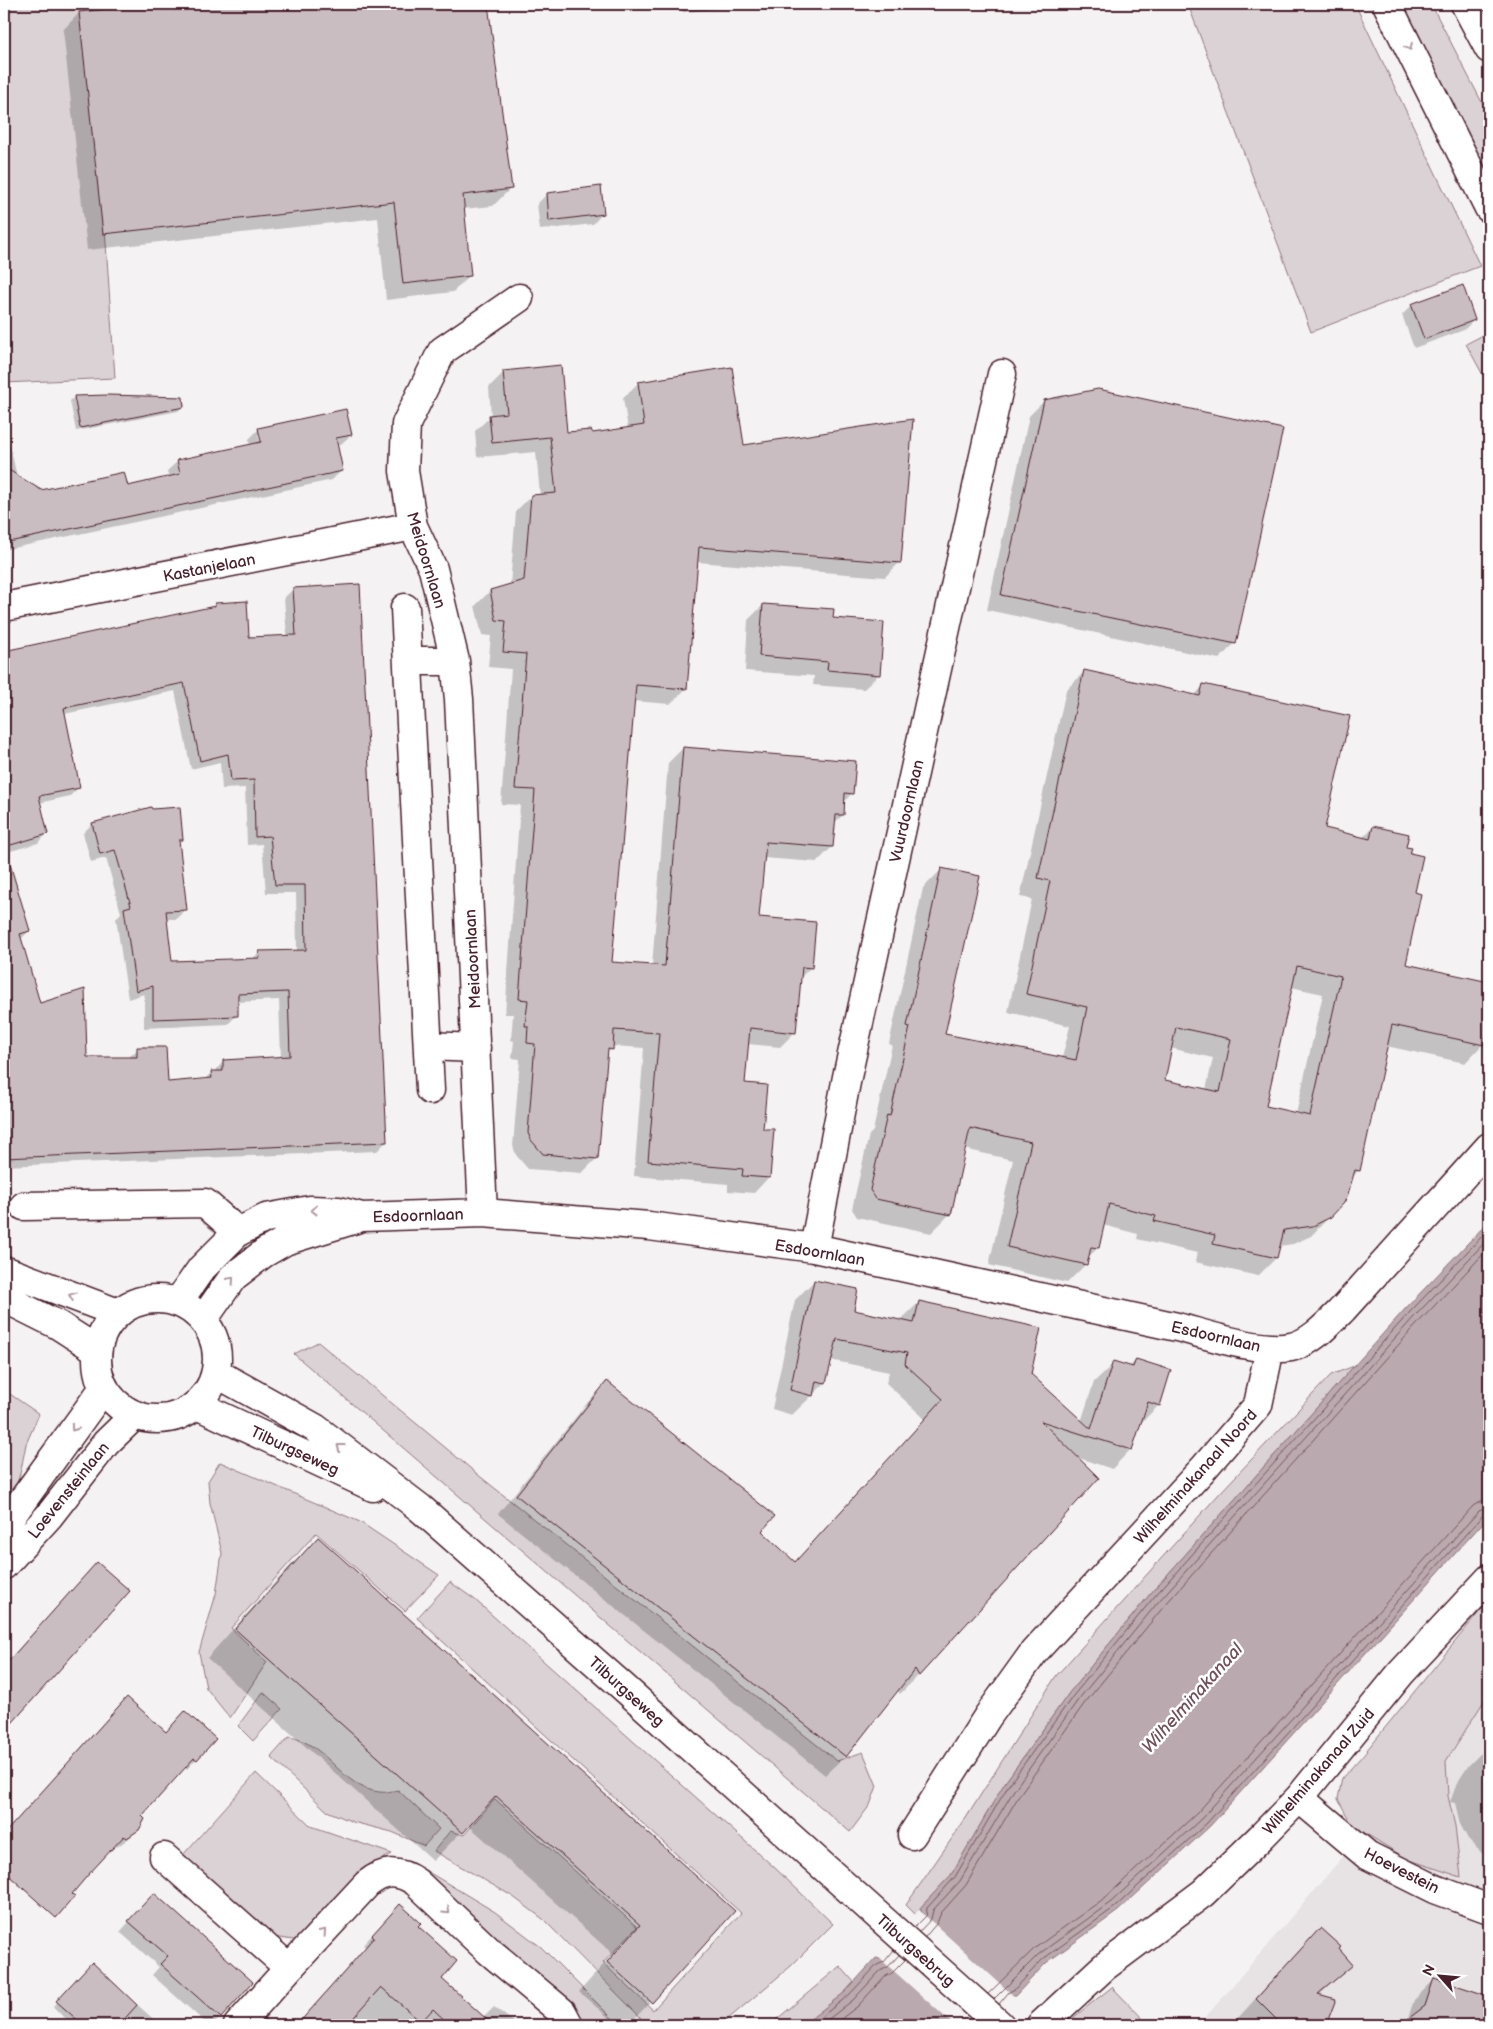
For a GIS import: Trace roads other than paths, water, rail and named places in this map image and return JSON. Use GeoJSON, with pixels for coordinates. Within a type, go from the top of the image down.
{"type":"FeatureCollection","features":[{"type":"Feature","properties":{"kind":"main road"},"geometry":{"type":"LineString","coordinates":[[1387,4],[1489,208]]}},
{"type":"Feature","properties":{"kind":"main road"},"geometry":{"type":"LineString","coordinates":[[1465,4],[1489,49]]}},
{"type":"Feature","properties":{"kind":"main road","name":"Meidoornlaan"},"geometry":{"type":"LineString","coordinates":[[483,1214],[459,699],[455,661],[433,569],[414,526],[404,471],[406,424],[442,351],[519,298]]}},
{"type":"Feature","properties":{"kind":"main road","name":"Vuurdoornlaan"},"geometry":{"type":"LineString","coordinates":[[814,1248],[847,1077],[1002,374]]}},
{"type":"Feature","properties":{"kind":"main road","name":"Kastanjelaan"},"geometry":{"type":"LineString","coordinates":[[4,607],[414,526]]}},
{"type":"Feature","properties":{"kind":"main road"},"geometry":{"type":"LineString","coordinates":[[405,608],[430,1090]]}},
{"type":"Feature","properties":{"kind":"main road"},"geometry":{"type":"LineString","coordinates":[[408,662],[455,661]]}},
{"type":"Feature","properties":{"kind":"main road"},"geometry":{"type":"LineString","coordinates":[[428,1046],[476,1048]]}},
{"type":"Feature","properties":{"kind":"main road"},"geometry":{"type":"LineString","coordinates":[[1270,1348],[1292,1347],[1319,1333],[1394,1254],[1489,1147]]}},
{"type":"Feature","properties":{"kind":"main road"},"geometry":{"type":"LineString","coordinates":[[24,1206],[205,1203],[238,1232]]}},
{"type":"Feature","properties":{"kind":"main road","name":"Esdoornlaan"},"geometry":{"type":"LineString","coordinates":[[178,1302],[201,1269],[238,1232],[266,1218],[310,1210],[339,1211],[362,1217]]}},
{"type":"Feature","properties":{"kind":"main road","name":"Esdoornlaan"},"geometry":{"type":"LineString","coordinates":[[203,1320],[233,1277],[264,1253],[285,1241],[362,1217],[483,1214],[649,1226],[814,1248],[1270,1348]]}},
{"type":"Feature","properties":{"kind":"main road"},"geometry":{"type":"LineString","coordinates":[[4,1270],[118,1313]]}},
{"type":"Feature","properties":{"kind":"main road"},"geometry":{"type":"LineString","coordinates":[[4,1298],[58,1325],[97,1350]]}},
{"type":"Feature","properties":{"kind":"main road"},"geometry":{"type":"LineString","coordinates":[[164,1299],[178,1302],[193,1310],[203,1320],[213,1336],[217,1354],[216,1373],[209,1390],[197,1405],[183,1414],[168,1419],[152,1420],[134,1416],[120,1408],[103,1389],[97,1365],[97,1350],[104,1330],[118,1313],[132,1304],[164,1299]]}},
{"type":"Feature","properties":{"kind":"main road","name":"Wilhelminakanaal Noord"},"geometry":{"type":"LineString","coordinates":[[912,1835],[983,1724],[1034,1652],[1203,1469],[1258,1405],[1270,1348]]}},
{"type":"Feature","properties":{"kind":"main road","name":"Tilburgseweg"},"geometry":{"type":"LineString","coordinates":[[216,1373],[315,1428],[420,1508],[832,1874]]}},
{"type":"Feature","properties":{"kind":"main road","name":"Loevensteinlaan"},"geometry":{"type":"LineString","coordinates":[[4,1526],[103,1389]]}},
{"type":"Feature","properties":{"kind":"main road","name":"Tilburgseweg"},"geometry":{"type":"LineString","coordinates":[[197,1405],[420,1508]]}},
{"type":"Feature","properties":{"kind":"main road","name":"Loevensteinlaan"},"geometry":{"type":"LineString","coordinates":[[4,1565],[49,1516],[106,1443],[134,1416]]}},
{"type":"Feature","properties":{"kind":"main road","name":"Wilhelminakanaal Zuid"},"geometry":{"type":"LineString","coordinates":[[1041,2025],[1104,1967],[1203,1893],[1299,1798],[1401,1673],[1489,1579]]}},
{"type":"Feature","properties":{"kind":"main road","name":"Hoevestein"},"geometry":{"type":"LineString","coordinates":[[1299,1798],[1367,1855],[1435,1889],[1489,1909]]}},
{"type":"Feature","properties":{"kind":"main road"},"geometry":{"type":"LineString","coordinates":[[164,1857],[289,1968]]}},
{"type":"Feature","properties":{"kind":"main road"},"geometry":{"type":"LineString","coordinates":[[238,2025],[367,1884],[378,1876],[391,1873],[409,1877],[416,1882],[489,1951],[566,2018]]}},
{"type":"Feature","properties":{"kind":"main road","name":"Tilburgsebrug"},"geometry":{"type":"LineString","coordinates":[[832,1874],[1000,2025]]}},
{"type":"Feature","properties":{"kind":"water","name":"Wilhelminakanaal"},"geometry":{"type":"Polygon","coordinates":[[[1489,1221],[1489,1516],[1210,1826],[1118,1911],[1046,1963],[1016,1995],[1012,1995],[986,2025],[803,2025],[845,1992],[876,1958],[880,1959],[922,1913],[920,1908],[951,1875],[1004,1784],[1069,1693],[1151,1593],[1405,1309],[1489,1221]]]}}]}
